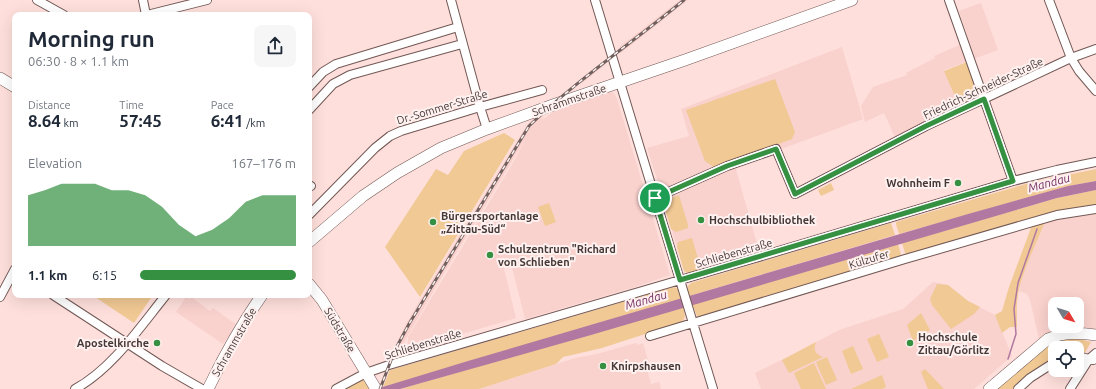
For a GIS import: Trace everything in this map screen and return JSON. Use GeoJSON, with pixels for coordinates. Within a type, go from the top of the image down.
{"type":"FeatureCollection","features":[{"type":"Feature","properties":{"kind":"main road","name":"Schrammstraße"},"geometry":{"type":"LineString","coordinates":[[312,239],[352,204],[397,173],[441,148],[487,129],[553,105],[852,0]]}},
{"type":"Feature","properties":{"kind":"main road"},"geometry":{"type":"LineString","coordinates":[[0,78],[12,85]]}},
{"type":"Feature","properties":{"kind":"main road","name":"Südstraße"},"geometry":{"type":"LineString","coordinates":[[312,288],[322,300],[376,389]]}},
{"type":"Feature","properties":{"kind":"main road","name":"Schrammstraße"},"geometry":{"type":"LineString","coordinates":[[208,389],[240,326],[260,298]]}},
{"type":"Feature","properties":{"kind":"main road"},"geometry":{"type":"LineString","coordinates":[[989,389],[1048,339],[1059,334],[1066,333],[1096,335]]}},
{"type":"Feature","properties":{"kind":"street"},"geometry":{"type":"LineString","coordinates":[[37,0],[59,12]]}},
{"type":"Feature","properties":{"kind":"street"},"geometry":{"type":"LineString","coordinates":[[143,0],[145,12]]}},
{"type":"Feature","properties":{"kind":"street"},"geometry":{"type":"LineString","coordinates":[[158,12],[207,0]]}},
{"type":"Feature","properties":{"kind":"street"},"geometry":{"type":"LineString","coordinates":[[451,0],[462,44],[487,129]]}},
{"type":"Feature","properties":{"kind":"street"},"geometry":{"type":"LineString","coordinates":[[595,0],[714,389]]}},
{"type":"Feature","properties":{"kind":"street"},"geometry":{"type":"LineString","coordinates":[[949,0],[1013,181]]}},
{"type":"Feature","properties":{"kind":"street"},"geometry":{"type":"LineString","coordinates":[[1049,0],[1071,58],[1079,71],[1096,91]]}},
{"type":"Feature","properties":{"kind":"street"},"geometry":{"type":"LineString","coordinates":[[312,84],[323,72],[336,64],[458,28]]}},
{"type":"Feature","properties":{"kind":"street"},"geometry":{"type":"LineString","coordinates":[[312,107],[333,84],[350,75],[462,44]]}},
{"type":"Feature","properties":{"kind":"street","name":"Friedrich-Schneider-Straße"},"geometry":{"type":"LineString","coordinates":[[655,198],[727,166],[776,149],[795,194],[926,126],[1071,58],[1096,49]]}},
{"type":"Feature","properties":{"kind":"street","name":"Dr.-Sommer-Straße"},"geometry":{"type":"LineString","coordinates":[[312,212],[375,148],[390,136],[401,131],[480,107],[542,90]]}},
{"type":"Feature","properties":{"kind":"street","name":"Schliebenstraße"},"geometry":{"type":"LineString","coordinates":[[336,389],[439,350],[681,284],[1013,181],[1096,162]]}},
{"type":"Feature","properties":{"kind":"street","name":"Külzufer"},"geometry":{"type":"LineString","coordinates":[[650,336],[1057,215],[1096,209]]}},
{"type":"Feature","properties":{"kind":"street"},"geometry":{"type":"LineString","coordinates":[[0,297],[12,275]]}},
{"type":"Feature","properties":{"kind":"street"},"geometry":{"type":"LineString","coordinates":[[57,298],[162,366],[202,389]]}},
{"type":"Feature","properties":{"kind":"street"},"geometry":{"type":"LineString","coordinates":[[75,389],[98,374],[164,298]]}},
{"type":"Feature","properties":{"kind":"street"},"geometry":{"type":"LineString","coordinates":[[1070,389],[1093,357],[1096,348]]}},
{"type":"Feature","properties":{"kind":"street"},"geometry":{"type":"LineString","coordinates":[[1018,389],[1030,378],[1048,366]]}},
{"type":"Feature","properties":{"kind":"shaded area"},"geometry":{"type":"Polygon","coordinates":[[[680,0],[688,0],[621,53],[618,48],[680,0]]]}},
{"type":"Feature","properties":{"kind":"shaded area"},"geometry":{"type":"Polygon","coordinates":[[[981,3],[998,50],[944,70],[959,106],[896,139],[884,113],[865,122],[861,106],[873,87],[907,75],[906,73],[935,58],[934,56],[969,41],[959,11],[981,3]]]}},
{"type":"Feature","properties":{"kind":"shaded area"},"geometry":{"type":"Polygon","coordinates":[[[842,47],[863,119],[735,166],[759,251],[688,273],[685,272],[647,148],[689,136],[681,109],[842,47]]]}},
{"type":"Feature","properties":{"kind":"shaded area"},"geometry":{"type":"Polygon","coordinates":[[[605,61],[606,64],[582,83],[578,82],[605,61]]]}},
{"type":"Feature","properties":{"kind":"shaded area"},"geometry":{"type":"Polygon","coordinates":[[[967,62],[978,96],[959,106],[944,71],[967,62]]]}},
{"type":"Feature","properties":{"kind":"shaded area"},"geometry":{"type":"Polygon","coordinates":[[[775,79],[795,132],[792,139],[715,168],[705,161],[686,110],[775,79]]]}},
{"type":"Feature","properties":{"kind":"shaded area"},"geometry":{"type":"Polygon","coordinates":[[[610,91],[614,93],[617,99],[670,275],[632,288],[525,319],[510,259],[502,261],[516,318],[452,337],[447,343],[408,354],[408,337],[513,163],[526,138],[437,285],[395,358],[390,359],[406,324],[527,125],[539,113],[548,111],[541,119],[545,118],[558,108],[610,91]]]}},
{"type":"Feature","properties":{"kind":"shaded area","name":"Bürgersportanlage „Zittau-Süd“"},"geometry":{"type":"Polygon","coordinates":[[[504,133],[515,140],[420,297],[385,247],[436,169],[448,175],[464,151],[504,133]]]}},
{"type":"Feature","properties":{"kind":"shaded area"},"geometry":{"type":"Polygon","coordinates":[[[1096,169],[1096,181],[1068,186],[899,234],[896,222],[1029,183],[1096,169]]]}},
{"type":"Feature","properties":{"kind":"shaded area"},"geometry":{"type":"Polygon","coordinates":[[[1096,181],[1096,190],[1057,198],[591,335],[400,389],[376,389],[968,214],[1068,186],[1096,181]]]}},
{"type":"Feature","properties":{"kind":"shaded area"},"geometry":{"type":"Polygon","coordinates":[[[831,183],[834,190],[821,196],[818,190],[831,183]]]}},
{"type":"Feature","properties":{"kind":"shaded area"},"geometry":{"type":"Polygon","coordinates":[[[1096,190],[1096,207],[906,256],[902,243],[1057,198],[1096,190]]]}},
{"type":"Feature","properties":{"kind":"shaded area"},"geometry":{"type":"Polygon","coordinates":[[[679,195],[688,228],[676,232],[671,229],[662,199],[664,197],[666,200],[679,195]]]}},
{"type":"Feature","properties":{"kind":"shaded area"},"geometry":{"type":"Polygon","coordinates":[[[549,203],[556,222],[545,226],[538,207],[549,203]]]}},
{"type":"Feature","properties":{"kind":"shaded area"},"geometry":{"type":"Polygon","coordinates":[[[1096,210],[1096,331],[1084,329],[1084,297],[1048,297],[1048,333],[1039,339],[1030,300],[1027,294],[1019,291],[1023,274],[1045,222],[1096,210]]]}},
{"type":"Feature","properties":{"kind":"shaded area"},"geometry":{"type":"Polygon","coordinates":[[[1045,222],[1021,280],[1017,304],[1017,327],[1010,327],[1002,333],[995,315],[1002,311],[1009,287],[1032,225],[1045,222]]]}},
{"type":"Feature","properties":{"kind":"shaded area"},"geometry":{"type":"Polygon","coordinates":[[[891,223],[895,235],[689,296],[687,287],[691,283],[891,223]]]}},
{"type":"Feature","properties":{"kind":"shaded area"},"geometry":{"type":"Polygon","coordinates":[[[692,238],[701,269],[688,273],[684,271],[677,247],[678,242],[692,238]]]}},
{"type":"Feature","properties":{"kind":"shaded area"},"geometry":{"type":"Polygon","coordinates":[[[898,244],[902,258],[700,316],[697,316],[692,304],[898,244]]]}},
{"type":"Feature","properties":{"kind":"shaded area","name":"Hochschule Zittau/Görlitz"},"geometry":{"type":"Polygon","coordinates":[[[933,282],[948,285],[968,301],[995,315],[1012,356],[974,389],[761,389],[755,373],[839,330],[903,309],[933,282]]]}},
{"type":"Feature","properties":{"kind":"shaded area"},"geometry":{"type":"Polygon","coordinates":[[[937,284],[948,285],[968,301],[980,307],[974,314],[951,329],[932,305],[930,299],[937,284]]]}},
{"type":"Feature","properties":{"kind":"shaded area"},"geometry":{"type":"Polygon","coordinates":[[[674,287],[678,289],[681,299],[383,387],[390,370],[674,287]]]}},
{"type":"Feature","properties":{"kind":"shaded area"},"geometry":{"type":"Polygon","coordinates":[[[96,298],[151,298],[134,323],[96,298]]]}},
{"type":"Feature","properties":{"kind":"shaded area"},"geometry":{"type":"Polygon","coordinates":[[[185,298],[192,298],[210,311],[213,308],[237,325],[223,344],[176,312],[185,298]]]}},
{"type":"Feature","properties":{"kind":"shaded area"},"geometry":{"type":"Polygon","coordinates":[[[683,307],[685,314],[684,318],[679,323],[602,348],[563,357],[556,364],[479,389],[400,389],[683,307]]]}},
{"type":"Feature","properties":{"kind":"shaded area"},"geometry":{"type":"Polygon","coordinates":[[[921,313],[930,330],[913,341],[907,325],[921,313]]]}},
{"type":"Feature","properties":{"kind":"shaded area"},"geometry":{"type":"Polygon","coordinates":[[[879,334],[889,357],[877,362],[867,339],[879,334]]]}},
{"type":"Feature","properties":{"kind":"shaded area"},"geometry":{"type":"Polygon","coordinates":[[[1075,338],[1091,342],[1084,354],[1084,341],[1056,341],[1075,338]]]}},
{"type":"Feature","properties":{"kind":"shaded area"},"geometry":{"type":"Polygon","coordinates":[[[816,342],[815,351],[818,355],[823,357],[789,373],[782,360],[816,342]]]}},
{"type":"Feature","properties":{"kind":"shaded area","name":"Knirpshausen"},"geometry":{"type":"Polygon","coordinates":[[[636,343],[638,345],[643,343],[650,367],[648,373],[651,384],[659,382],[661,389],[479,389],[575,358],[597,354],[636,343]]]}},
{"type":"Feature","properties":{"kind":"shaded area"},"geometry":{"type":"Polygon","coordinates":[[[853,346],[863,369],[851,374],[842,351],[853,346]]]}},
{"type":"Feature","properties":{"kind":"shaded area"},"geometry":{"type":"Polygon","coordinates":[[[1048,346],[1048,364],[1016,389],[997,389],[1048,346]]]}},
{"type":"Feature","properties":{"kind":"shaded area"},"geometry":{"type":"Polygon","coordinates":[[[827,357],[837,380],[826,385],[816,362],[827,357]]]}},
{"type":"Feature","properties":{"kind":"shaded area"},"geometry":{"type":"Polygon","coordinates":[[[814,363],[826,389],[801,389],[794,373],[814,363]]]}},
{"type":"Feature","properties":{"kind":"shaded area"},"geometry":{"type":"Polygon","coordinates":[[[925,369],[944,389],[928,389],[921,372],[925,369]]]}},
{"type":"Feature","properties":{"kind":"shaded area"},"geometry":{"type":"Polygon","coordinates":[[[882,375],[886,387],[882,389],[851,389],[882,375]]]}},
{"type":"Feature","properties":{"kind":"shaded area"},"geometry":{"type":"Polygon","coordinates":[[[363,379],[370,389],[344,389],[363,379]]]}},
{"type":"Feature","properties":{"kind":"waterway"},"geometry":{"type":"LineString","coordinates":[[1008,359],[1016,334],[1014,309],[1018,283],[1037,229]]}},
{"type":"Feature","properties":{"kind":"railway"},"geometry":{"type":"LineString","coordinates":[[380,389],[395,350],[409,324],[529,126],[566,93],[684,0]]}},
{"type":"Feature","properties":{"kind":"place","name":"Wohnheim F"},"geometry":{"type":"Point","coordinates":[958,183]}},
{"type":"Feature","properties":{"kind":"place","name":"Hochschulbibliothek"},"geometry":{"type":"Point","coordinates":[701,220]}},
{"type":"Feature","properties":{"kind":"place","name":"Bürgersportanlage „Zittau-Süd“"},"geometry":{"type":"Point","coordinates":[433,222]}},
{"type":"Feature","properties":{"kind":"place","name":"Schulzentrum \"Richard von Schlieben\""},"geometry":{"type":"Point","coordinates":[490,255]}},
{"type":"Feature","properties":{"kind":"place","name":"Apostelkirche"},"geometry":{"type":"Point","coordinates":[157,343]}},
{"type":"Feature","properties":{"kind":"place","name":"Hochschule Zittau/Görlitz"},"geometry":{"type":"Point","coordinates":[910,343]}},
{"type":"Feature","properties":{"kind":"place","name":"Knirpshausen"},"geometry":{"type":"Point","coordinates":[603,366]}},
{"type":"Feature","properties":{"kind":"route"},"geometry":{"type":"LineString","coordinates":[[984,99],[1013,181],[680,280],[655,198],[727,166],[776,149],[795,194],[926,126],[984,99]]}},
{"type":"Feature","properties":{"kind":"water label","name":"Mandau"},"geometry":{"type":"Point","coordinates":[1049,183]}},
{"type":"Feature","properties":{"kind":"water label","name":"Mandau"},"geometry":{"type":"Point","coordinates":[646,300]}}]}
